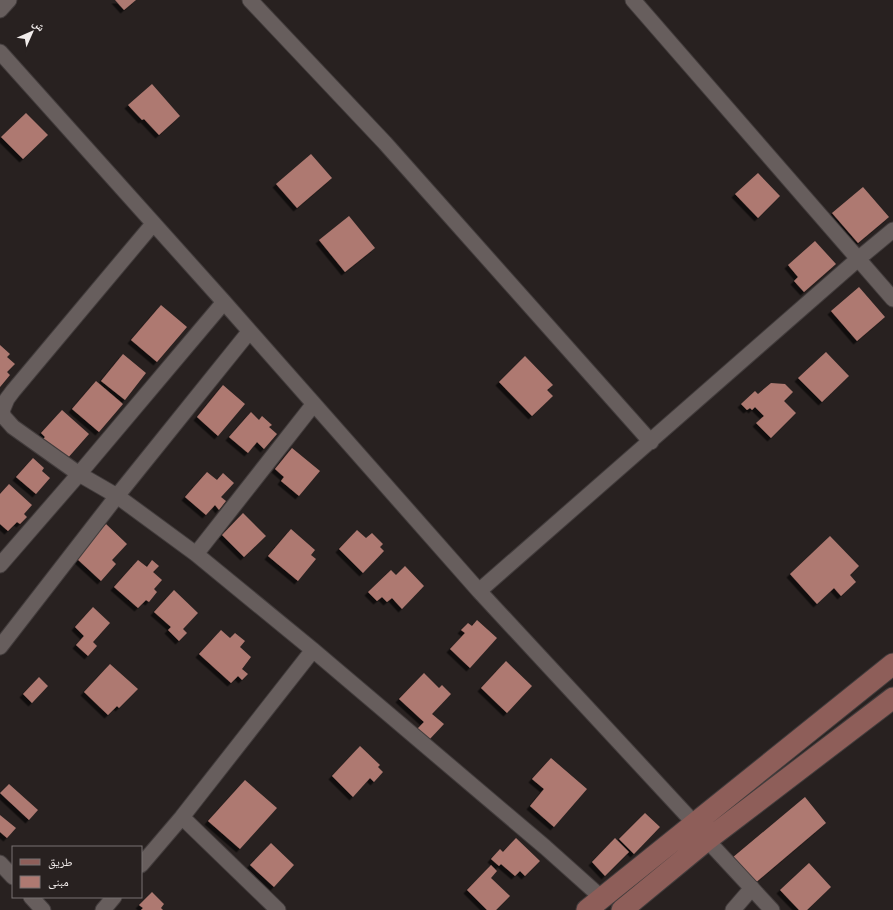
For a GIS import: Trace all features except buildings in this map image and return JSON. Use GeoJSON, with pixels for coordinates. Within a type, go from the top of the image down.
{"type":"FeatureCollection","features":[{"type":"Feature","properties":{"kind":"main road"},"geometry":{"type":"LineString","coordinates":[[594,904],[893,664]]}},
{"type":"Feature","properties":{"kind":"main road"},"geometry":{"type":"LineString","coordinates":[[622,910],[707,840],[893,698]]}},
{"type":"Feature","properties":{"kind":"street"},"geometry":{"type":"LineString","coordinates":[[0,10],[9,0]]}},
{"type":"Feature","properties":{"kind":"street"},"geometry":{"type":"LineString","coordinates":[[250,0],[385,143],[651,442]]}},
{"type":"Feature","properties":{"kind":"street"},"geometry":{"type":"LineString","coordinates":[[633,0],[893,299]]}},
{"type":"Feature","properties":{"kind":"street"},"geometry":{"type":"LineString","coordinates":[[0,52],[224,302],[313,405],[479,591],[694,823],[707,840],[772,910]]}},
{"type":"Feature","properties":{"kind":"street"},"geometry":{"type":"LineString","coordinates":[[153,224],[13,391],[3,406],[2,411],[4,417],[13,427],[79,474],[118,496],[196,554],[313,650],[545,847],[594,904]]}},
{"type":"Feature","properties":{"kind":"street"},"geometry":{"type":"LineString","coordinates":[[479,591],[893,230]]}},
{"type":"Feature","properties":{"kind":"street"},"geometry":{"type":"LineString","coordinates":[[0,565],[224,302]]}},
{"type":"Feature","properties":{"kind":"street"},"geometry":{"type":"LineString","coordinates":[[0,648],[118,496],[249,332]]}},
{"type":"Feature","properties":{"kind":"street"},"geometry":{"type":"LineString","coordinates":[[196,554],[313,405]]}},
{"type":"Feature","properties":{"kind":"street"},"geometry":{"type":"LineString","coordinates":[[142,864],[182,817],[313,650]]}},
{"type":"Feature","properties":{"kind":"street"},"geometry":{"type":"LineString","coordinates":[[182,817],[278,910]]}},
{"type":"Feature","properties":{"kind":"street"},"geometry":{"type":"LineString","coordinates":[[733,910],[752,888]]}},
{"type":"Feature","properties":{"kind":"street"},"geometry":{"type":"LineString","coordinates":[[32,898],[43,910]]}},
{"type":"Feature","properties":{"kind":"street"},"geometry":{"type":"LineString","coordinates":[[102,910],[113,898]]}}]}
